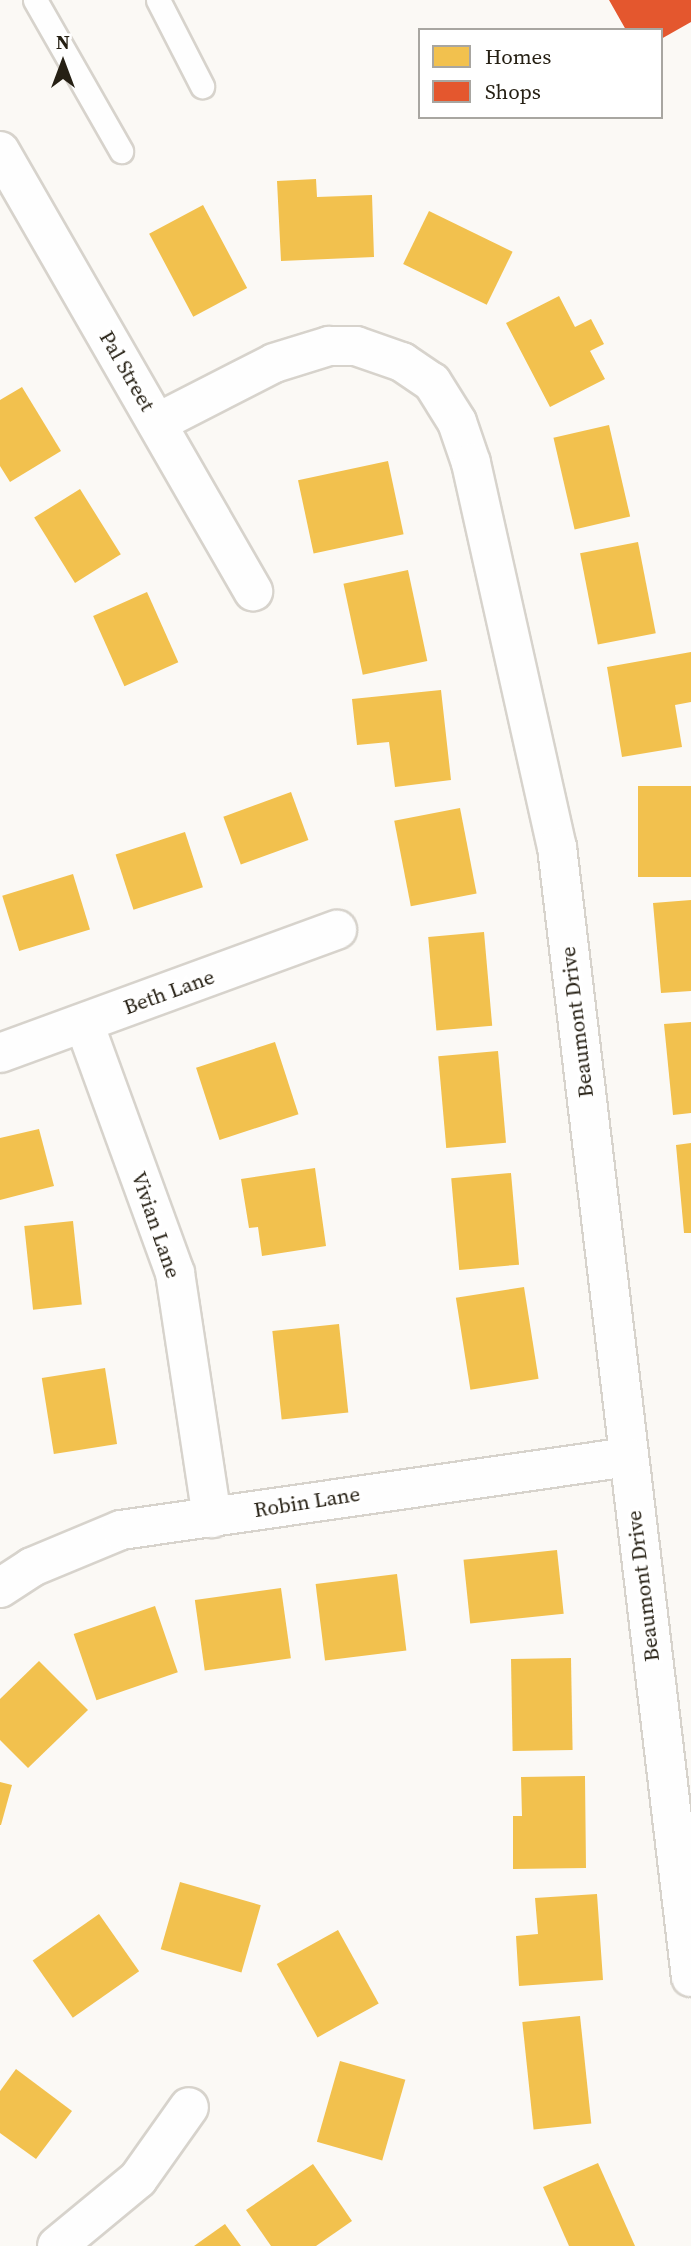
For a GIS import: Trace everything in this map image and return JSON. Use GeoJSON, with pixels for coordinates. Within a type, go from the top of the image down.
{"type":"FeatureCollection","features":[{"type":"Feature","properties":{"kind":"street","name":"Pal Street"},"geometry":{"type":"LineString","coordinates":[[2,158],[253,591]]}},
{"type":"Feature","properties":{"kind":"street","name":"Beaumont Drive"},"geometry":{"type":"LineString","coordinates":[[157,423],[274,363],[329,346],[356,346],[402,362],[432,382],[457,422],[471,463],[557,847],[691,1978]]}},
{"type":"Feature","properties":{"kind":"street","name":"Beth Lane"},"geometry":{"type":"LineString","coordinates":[[0,1052],[337,930]]}},
{"type":"Feature","properties":{"kind":"street","name":"Vivian Lane"},"geometry":{"type":"LineString","coordinates":[[84,1023],[175,1273],[212,1518]]}},
{"type":"Feature","properties":{"kind":"street","name":"Robin Lane"},"geometry":{"type":"LineString","coordinates":[[0,1588],[32,1567],[121,1530],[438,1481],[628,1457]]}},
{"type":"Feature","properties":{"kind":"street"},"geometry":{"type":"LineString","coordinates":[[57,2246],[138,2179],[189,2107]]}},
{"type":"Feature","properties":{"kind":"lane"},"geometry":{"type":"LineString","coordinates":[[35,0],[121,151]]}},
{"type":"Feature","properties":{"kind":"lane"},"geometry":{"type":"LineString","coordinates":[[158,0],[202,86]]}},
{"type":"Feature","properties":{"kind":"building: Homes"},"geometry":{"type":"Polygon","coordinates":[[[316,179],[317,197],[372,195],[374,257],[281,261],[277,181],[316,179]]]}},
{"type":"Feature","properties":{"kind":"building: Homes"},"geometry":{"type":"Polygon","coordinates":[[[203,205],[247,288],[193,317],[149,234],[203,205]]]}},
{"type":"Feature","properties":{"kind":"building: Homes"},"geometry":{"type":"Polygon","coordinates":[[[429,211],[513,252],[487,305],[403,264],[429,211]]]}},
{"type":"Feature","properties":{"kind":"building: Homes"},"geometry":{"type":"Polygon","coordinates":[[[559,296],[575,327],[591,319],[604,344],[590,351],[605,379],[550,407],[506,323],[559,296]]]}},
{"type":"Feature","properties":{"kind":"building: Homes"},"geometry":{"type":"Polygon","coordinates":[[[22,387],[61,451],[10,482],[0,466],[0,400],[22,387]]]}},
{"type":"Feature","properties":{"kind":"building: Homes"},"geometry":{"type":"Polygon","coordinates":[[[609,425],[630,517],[575,529],[553,438],[609,425]]]}},
{"type":"Feature","properties":{"kind":"building: Homes"},"geometry":{"type":"Polygon","coordinates":[[[388,461],[404,534],[314,553],[298,480],[388,461]]]}},
{"type":"Feature","properties":{"kind":"building: Homes"},"geometry":{"type":"Polygon","coordinates":[[[80,489],[121,554],[75,583],[34,518],[80,489]]]}},
{"type":"Feature","properties":{"kind":"building: Homes"},"geometry":{"type":"Polygon","coordinates":[[[638,542],[656,633],[598,645],[580,553],[638,542]]]}},
{"type":"Feature","properties":{"kind":"building: Homes"},"geometry":{"type":"Polygon","coordinates":[[[408,570],[427,661],[363,675],[343,584],[408,570]]]}},
{"type":"Feature","properties":{"kind":"building: Homes"},"geometry":{"type":"Polygon","coordinates":[[[147,592],[178,662],[124,686],[93,616],[147,592]]]}},
{"type":"Feature","properties":{"kind":"building: Homes"},"geometry":{"type":"Polygon","coordinates":[[[691,652],[691,702],[675,705],[682,747],[622,757],[607,667],[691,652]]]}},
{"type":"Feature","properties":{"kind":"building: Homes"},"geometry":{"type":"Polygon","coordinates":[[[441,690],[451,780],[395,787],[389,742],[357,745],[352,699],[441,690]]]}},
{"type":"Feature","properties":{"kind":"building: Homes"},"geometry":{"type":"Polygon","coordinates":[[[638,786],[691,786],[691,877],[638,877],[638,786]]]}},
{"type":"Feature","properties":{"kind":"building: Homes"},"geometry":{"type":"Polygon","coordinates":[[[291,792],[308,840],[241,865],[223,817],[291,792]]]}},
{"type":"Feature","properties":{"kind":"building: Homes"},"geometry":{"type":"Polygon","coordinates":[[[460,808],[477,893],[411,906],[394,821],[460,808]]]}},
{"type":"Feature","properties":{"kind":"building: Homes"},"geometry":{"type":"Polygon","coordinates":[[[185,832],[203,887],[133,910],[116,855],[185,832]]]}},
{"type":"Feature","properties":{"kind":"building: Homes"},"geometry":{"type":"Polygon","coordinates":[[[73,874],[90,929],[19,951],[2,896],[73,874]]]}},
{"type":"Feature","properties":{"kind":"building: Homes"},"geometry":{"type":"Polygon","coordinates":[[[691,900],[691,991],[661,993],[653,903],[691,900]]]}},
{"type":"Feature","properties":{"kind":"building: Homes"},"geometry":{"type":"Polygon","coordinates":[[[484,932],[492,1026],[436,1031],[428,937],[484,932]]]}},
{"type":"Feature","properties":{"kind":"building: Homes"},"geometry":{"type":"Polygon","coordinates":[[[691,1022],[691,1113],[673,1115],[664,1024],[691,1022]]]}},
{"type":"Feature","properties":{"kind":"building: Homes"},"geometry":{"type":"Polygon","coordinates":[[[275,1042],[298,1114],[220,1140],[196,1068],[275,1042]]]}},
{"type":"Feature","properties":{"kind":"building: Homes"},"geometry":{"type":"Polygon","coordinates":[[[498,1051],[506,1143],[446,1148],[438,1056],[498,1051]]]}},
{"type":"Feature","properties":{"kind":"building: Homes"},"geometry":{"type":"Polygon","coordinates":[[[39,1129],[54,1186],[0,1200],[0,1138],[39,1129]]]}},
{"type":"Feature","properties":{"kind":"building: Homes"},"geometry":{"type":"Polygon","coordinates":[[[691,1143],[691,1233],[684,1233],[676,1145],[691,1143]]]}},
{"type":"Feature","properties":{"kind":"building: Homes"},"geometry":{"type":"Polygon","coordinates":[[[315,1168],[326,1246],[262,1256],[258,1227],[249,1228],[241,1179],[315,1168]]]}},
{"type":"Feature","properties":{"kind":"building: Homes"},"geometry":{"type":"Polygon","coordinates":[[[511,1173],[519,1265],[459,1270],[451,1178],[511,1173]]]}},
{"type":"Feature","properties":{"kind":"building: Homes"},"geometry":{"type":"Polygon","coordinates":[[[73,1221],[82,1305],[33,1310],[24,1226],[73,1221]]]}},
{"type":"Feature","properties":{"kind":"building: Homes"},"geometry":{"type":"Polygon","coordinates":[[[524,1287],[539,1379],[470,1390],[456,1298],[524,1287]]]}},
{"type":"Feature","properties":{"kind":"building: Homes"},"geometry":{"type":"Polygon","coordinates":[[[339,1324],[348,1413],[282,1420],[272,1331],[339,1324]]]}},
{"type":"Feature","properties":{"kind":"building: Homes"},"geometry":{"type":"Polygon","coordinates":[[[105,1368],[117,1444],[54,1454],[42,1378],[105,1368]]]}},
{"type":"Feature","properties":{"kind":"building: Homes"},"geometry":{"type":"Polygon","coordinates":[[[557,1550],[564,1614],[470,1623],[464,1560],[557,1550]]]}},
{"type":"Feature","properties":{"kind":"building: Homes"},"geometry":{"type":"Polygon","coordinates":[[[397,1574],[406,1650],[325,1660],[316,1584],[397,1574]]]}},
{"type":"Feature","properties":{"kind":"building: Homes"},"geometry":{"type":"Polygon","coordinates":[[[281,1588],[291,1658],[205,1670],[195,1600],[281,1588]]]}},
{"type":"Feature","properties":{"kind":"building: Homes"},"geometry":{"type":"Polygon","coordinates":[[[155,1606],[178,1672],[96,1700],[74,1634],[155,1606]]]}},
{"type":"Feature","properties":{"kind":"building: Homes"},"geometry":{"type":"Polygon","coordinates":[[[571,1658],[573,1750],[513,1751],[511,1659],[571,1658]]]}},
{"type":"Feature","properties":{"kind":"building: Homes"},"geometry":{"type":"Polygon","coordinates":[[[39,1661],[88,1710],[28,1768],[0,1740],[0,1699],[39,1661]]]}},
{"type":"Feature","properties":{"kind":"building: Homes"},"geometry":{"type":"Polygon","coordinates":[[[585,1776],[586,1868],[513,1869],[513,1816],[522,1816],[521,1777],[585,1776]]]}},
{"type":"Feature","properties":{"kind":"building: Homes"},"geometry":{"type":"Polygon","coordinates":[[[0,1782],[12,1785],[1,1825],[0,1825],[0,1782]]]}},
{"type":"Feature","properties":{"kind":"building: Homes"},"geometry":{"type":"Polygon","coordinates":[[[180,1882],[261,1905],[241,1972],[161,1949],[180,1882]]]}},
{"type":"Feature","properties":{"kind":"building: Homes"},"geometry":{"type":"Polygon","coordinates":[[[597,1894],[603,1980],[519,1986],[516,1936],[538,1934],[535,1898],[597,1894]]]}},
{"type":"Feature","properties":{"kind":"building: Homes"},"geometry":{"type":"Polygon","coordinates":[[[99,1914],[139,1971],[73,2018],[33,1960],[99,1914]]]}},
{"type":"Feature","properties":{"kind":"building: Homes"},"geometry":{"type":"Polygon","coordinates":[[[338,1930],[379,2003],[318,2037],[277,1964],[338,1930]]]}},
{"type":"Feature","properties":{"kind":"building: Homes"},"geometry":{"type":"Polygon","coordinates":[[[580,2016],[591,2123],[534,2129],[522,2022],[580,2016]]]}},
{"type":"Feature","properties":{"kind":"building: Homes"},"geometry":{"type":"Polygon","coordinates":[[[340,2061],[405,2080],[382,2160],[317,2142],[340,2061]]]}},
{"type":"Feature","properties":{"kind":"building: Homes"},"geometry":{"type":"Polygon","coordinates":[[[16,2069],[72,2111],[36,2159],[0,2133],[0,2091],[16,2069]]]}},
{"type":"Feature","properties":{"kind":"building: Homes"},"geometry":{"type":"Polygon","coordinates":[[[598,2163],[635,2246],[569,2246],[543,2187],[598,2163]]]}},
{"type":"Feature","properties":{"kind":"building: Homes"},"geometry":{"type":"Polygon","coordinates":[[[313,2164],[352,2221],[316,2246],[271,2246],[246,2210],[313,2164]]]}},
{"type":"Feature","properties":{"kind":"building: Homes"},"geometry":{"type":"Polygon","coordinates":[[[225,2224],[241,2246],[194,2246],[225,2224]]]}},
{"type":"Feature","properties":{"kind":"building: Shops"},"geometry":{"type":"Polygon","coordinates":[[[609,0],[691,0],[691,22],[663,38],[663,28],[625,28],[609,0]]]}}]}
